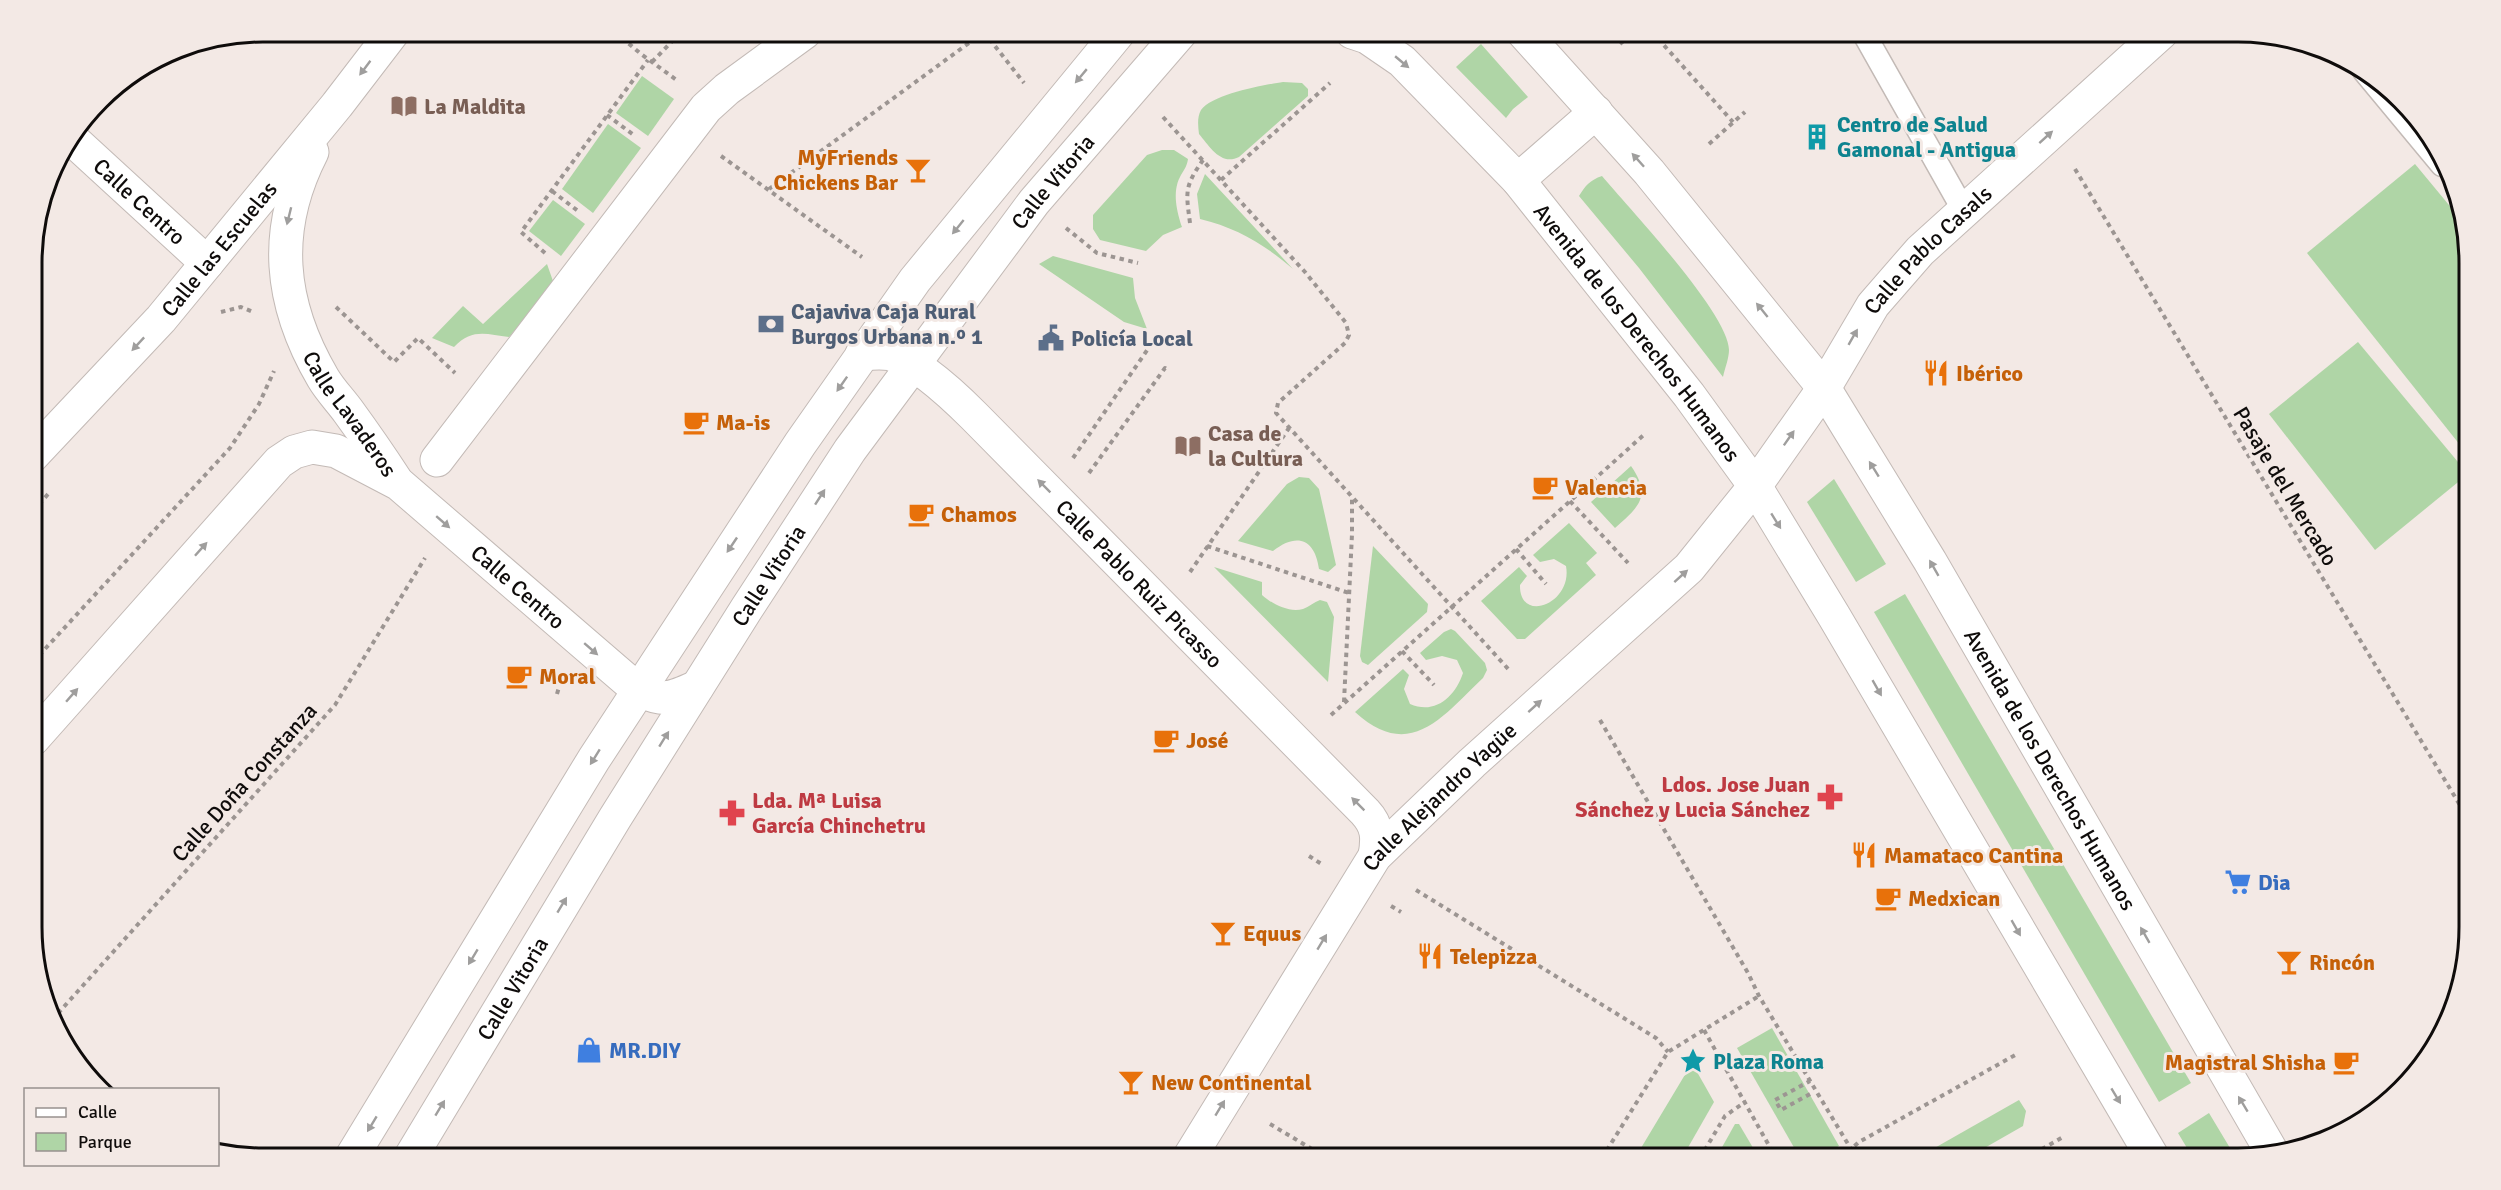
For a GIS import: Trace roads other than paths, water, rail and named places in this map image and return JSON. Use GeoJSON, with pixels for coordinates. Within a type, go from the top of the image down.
{"type":"FeatureCollection","features":[{"type":"Feature","properties":{"kind":"main road","name":"Calle las Escuelas"},"geometry":{"type":"LineString","coordinates":[[42,445],[161,319],[337,105],[385,42]]}},
{"type":"Feature","properties":{"kind":"main road"},"geometry":{"type":"LineString","coordinates":[[437,460],[710,104],[792,42]]}},
{"type":"Feature","properties":{"kind":"main road","name":"Calle Vitoria"},"geometry":{"type":"LineString","coordinates":[[357,1148],[638,690],[800,444],[915,280],[1111,42]]}},
{"type":"Feature","properties":{"kind":"main road","name":"Calle Vitoria"},"geometry":{"type":"LineString","coordinates":[[416,1148],[697,687],[850,450],[1034,202],[1172,42]]}},
{"type":"Feature","properties":{"kind":"main road","name":"Avenida de los Derechos Humanos"},"geometry":{"type":"LineString","coordinates":[[1374,42],[1402,61],[1518,180],[1689,395],[1755,486],[1834,615],[2147,1148]]}},
{"type":"Feature","properties":{"kind":"main road","name":"Avenida de los Derechos Humanos"},"geometry":{"type":"LineString","coordinates":[[1532,42],[1649,172],[1824,388],[1930,561],[2268,1146]]}},
{"type":"Feature","properties":{"kind":"main road","name":"Calle Pablo Casals"},"geometry":{"type":"LineString","coordinates":[[1824,388],[1868,313],[1920,251],[2151,42]]}},
{"type":"Feature","properties":{"kind":"main road","name":"Calle Lavaderos"},"geometry":{"type":"LineString","coordinates":[[337,105],[303,170],[293,201],[286,227],[285,274],[294,313],[308,351],[324,380],[399,484]]}},
{"type":"Feature","properties":{"kind":"main road","name":"Avenida de los Derechos Humanos"},"geometry":{"type":"LineString","coordinates":[[1518,180],[1596,112]]}},
{"type":"Feature","properties":{"kind":"main road","name":"Calle Centro"},"geometry":{"type":"LineString","coordinates":[[77,144],[207,264]]}},
{"type":"Feature","properties":{"kind":"main road","name":"Calle Pablo Ruiz Picasso"},"geometry":{"type":"LineString","coordinates":[[862,354],[888,354],[912,365],[957,399],[975,416],[1374,821],[1377,831],[1375,856]]}},
{"type":"Feature","properties":{"kind":"main road","name":"Avenida de los Derechos Humanos"},"geometry":{"type":"LineString","coordinates":[[1755,486],[1824,388]]}},
{"type":"Feature","properties":{"kind":"main road","name":"Calle Lavaderos"},"geometry":{"type":"LineString","coordinates":[[42,729],[279,462],[294,452],[312,447],[336,451],[399,484]]}},
{"type":"Feature","properties":{"kind":"main road","name":"Calle Centro"},"geometry":{"type":"LineString","coordinates":[[399,484],[638,690]]}},
{"type":"Feature","properties":{"kind":"main road","name":"Calle Alejandro Yagüe"},"geometry":{"type":"LineString","coordinates":[[1195,1148],[1375,856],[1472,763],[1689,568],[1755,486]]}},
{"type":"Feature","properties":{"kind":"main road"},"geometry":{"type":"LineString","coordinates":[[638,690],[657,699],[676,697],[697,687]]}},
{"type":"Feature","properties":{"kind":"lane"},"geometry":{"type":"LineString","coordinates":[[1869,42],[1964,211]]}},
{"type":"Feature","properties":{"kind":"lane"},"geometry":{"type":"LineString","coordinates":[[2393,106],[2423,143]]}},
{"type":"Feature","properties":{"kind":"place","name":"La Maldita"},"geometry":{"type":"Point","coordinates":[404,106]}},
{"type":"Feature","properties":{"kind":"place","name":"Centro de Salud Gamonal - Antigua"},"geometry":{"type":"Point","coordinates":[1817,137]}},
{"type":"Feature","properties":{"kind":"place","name":"MyFriends Chickens Bar"},"geometry":{"type":"Point","coordinates":[918,170]}},
{"type":"Feature","properties":{"kind":"place","name":"Cajaviva Caja Rural Burgos Urbana n.º 1"},"geometry":{"type":"Point","coordinates":[771,324]}},
{"type":"Feature","properties":{"kind":"place","name":"Policía Local"},"geometry":{"type":"Point","coordinates":[1051,338]}},
{"type":"Feature","properties":{"kind":"place","name":"Ibérico"},"geometry":{"type":"Point","coordinates":[1936,373]}},
{"type":"Feature","properties":{"kind":"place","name":"Ma-is"},"geometry":{"type":"Point","coordinates":[696,422]}},
{"type":"Feature","properties":{"kind":"place","name":"Casa de la Cultura"},"geometry":{"type":"Point","coordinates":[1188,446]}},
{"type":"Feature","properties":{"kind":"place","name":"Valencia"},"geometry":{"type":"Point","coordinates":[1545,487]}},
{"type":"Feature","properties":{"kind":"place","name":"Chamos"},"geometry":{"type":"Point","coordinates":[921,514]}},
{"type":"Feature","properties":{"kind":"place","name":"Moral"},"geometry":{"type":"Point","coordinates":[519,676]}},
{"type":"Feature","properties":{"kind":"place","name":"José"},"geometry":{"type":"Point","coordinates":[1166,740]}},
{"type":"Feature","properties":{"kind":"place","name":"Ldos. Jose Juan Sánchez y Lucia Sánchez"},"geometry":{"type":"Point","coordinates":[1830,797]}},
{"type":"Feature","properties":{"kind":"place","name":"Lda. Mª Luisa García Chinchetru"},"geometry":{"type":"Point","coordinates":[732,813]}},
{"type":"Feature","properties":{"kind":"place","name":"Mamataco Cantina"},"geometry":{"type":"Point","coordinates":[1864,855]}},
{"type":"Feature","properties":{"kind":"place","name":"Dia"},"geometry":{"type":"Point","coordinates":[2238,882]}},
{"type":"Feature","properties":{"kind":"place","name":"Medxican"},"geometry":{"type":"Point","coordinates":[1888,898]}},
{"type":"Feature","properties":{"kind":"place","name":"Equus"},"geometry":{"type":"Point","coordinates":[1223,933]}},
{"type":"Feature","properties":{"kind":"place","name":"Telepizza"},"geometry":{"type":"Point","coordinates":[1430,956]}},
{"type":"Feature","properties":{"kind":"place","name":"Rincón"},"geometry":{"type":"Point","coordinates":[2289,962]}},
{"type":"Feature","properties":{"kind":"place","name":"MR.DIY"},"geometry":{"type":"Point","coordinates":[589,1050]}},
{"type":"Feature","properties":{"kind":"place","name":"Plaza Roma"},"geometry":{"type":"Point","coordinates":[1693,1061]}},
{"type":"Feature","properties":{"kind":"place","name":"Magistral Shisha"},"geometry":{"type":"Point","coordinates":[2346,1062]}},
{"type":"Feature","properties":{"kind":"place","name":"New Continental"},"geometry":{"type":"Point","coordinates":[1131,1082]}}]}
